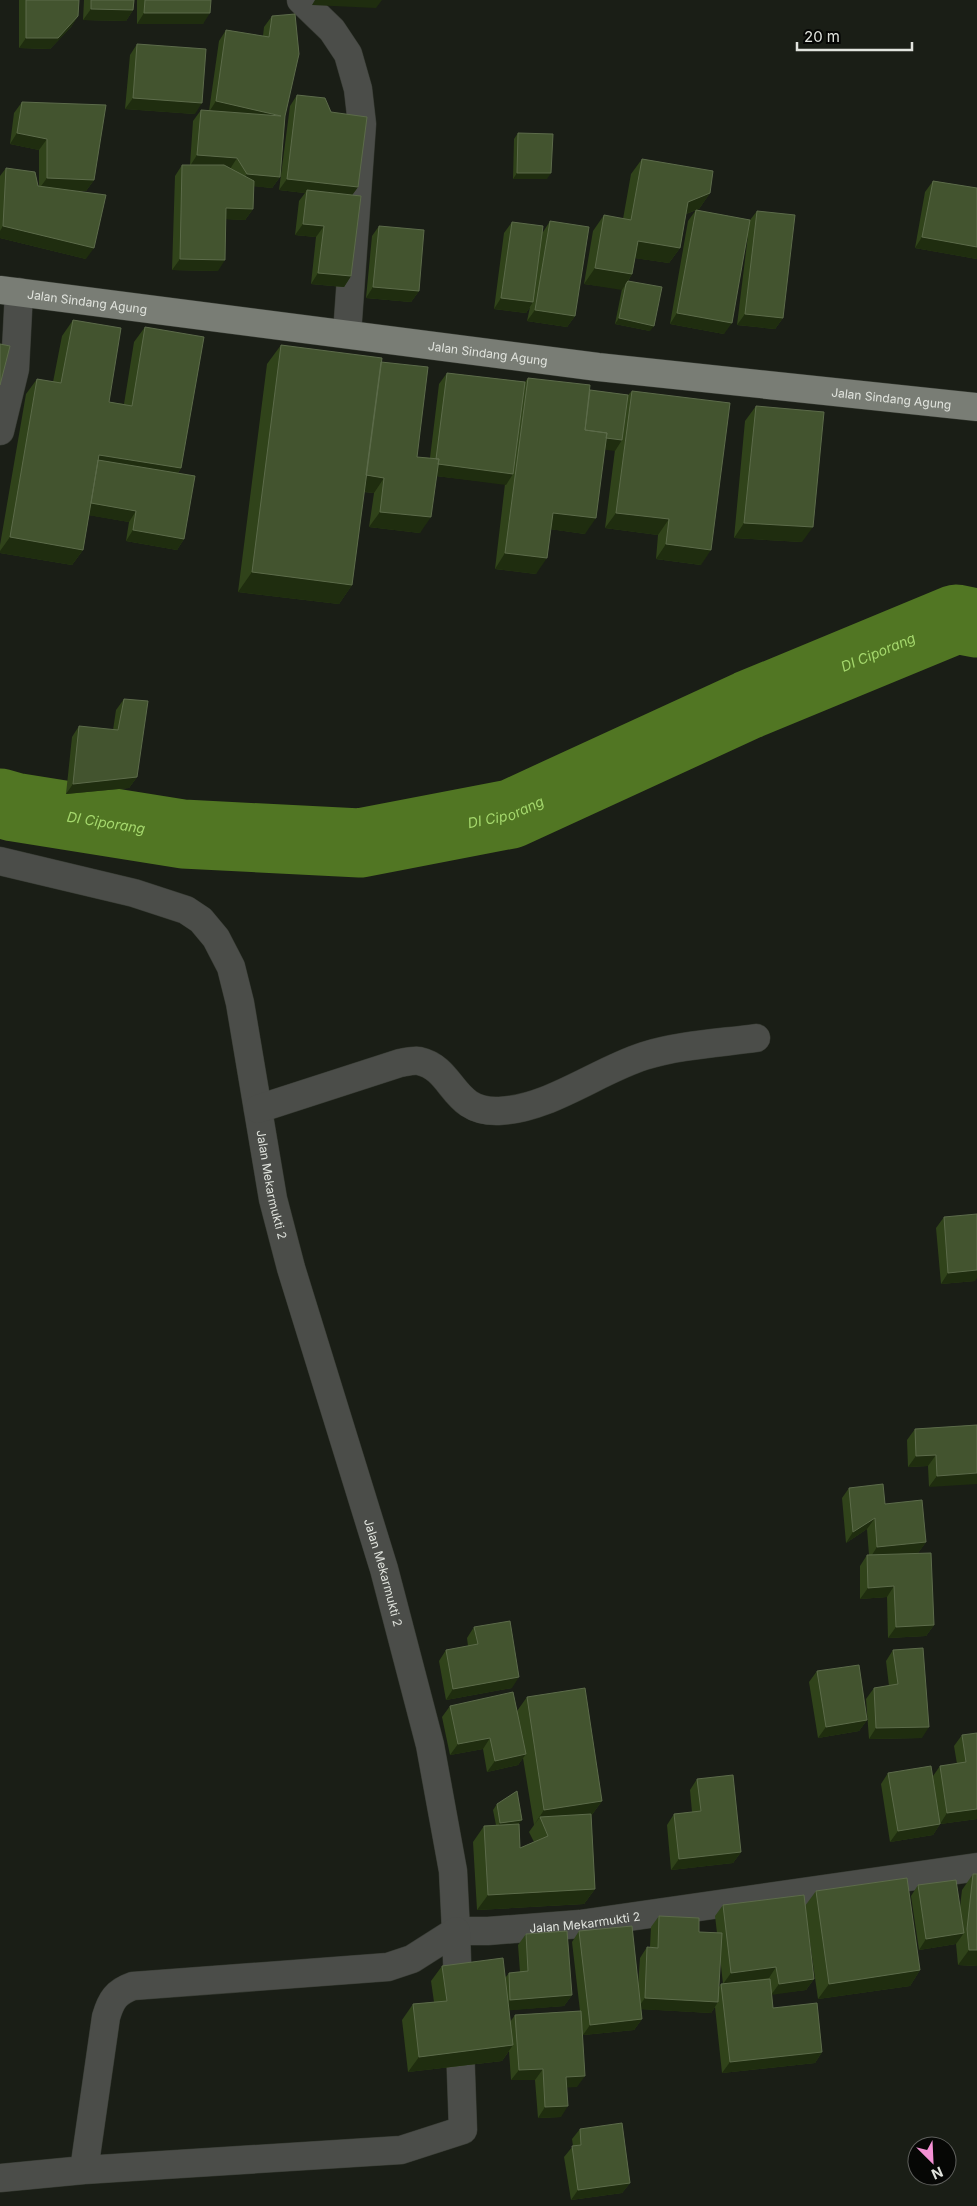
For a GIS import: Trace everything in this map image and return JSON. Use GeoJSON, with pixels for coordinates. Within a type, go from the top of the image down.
{"type":"FeatureCollection","features":[{"type":"Feature","properties":{"kind":"main road","name":"Jalan Sindang Agung"},"geometry":{"type":"LineString","coordinates":[[9,291],[598,367],[977,406]]}},
{"type":"Feature","properties":{"kind":"street"},"geometry":{"type":"LineString","coordinates":[[301,0],[332,30],[348,54],[358,89],[362,124],[347,334]]}},
{"type":"Feature","properties":{"kind":"street"},"geometry":{"type":"LineString","coordinates":[[0,431],[15,370],[9,291]]}},
{"type":"Feature","properties":{"kind":"street","name":"Jalan Mekarmukti 2"},"geometry":{"type":"LineString","coordinates":[[0,861],[134,893],[186,910],[201,920],[216,938],[231,968],[240,1003],[273,1199],[291,1268],[384,1569],[430,1745],[452,1871],[456,1931],[488,1931],[580,1924],[977,1867]]}},
{"type":"Feature","properties":{"kind":"street"},"geometry":{"type":"LineString","coordinates":[[258,1109],[400,1063],[418,1060],[436,1068],[461,1098],[474,1109],[499,1111],[532,1105],[643,1056],[670,1050],[756,1038]]}},
{"type":"Feature","properties":{"kind":"street"},"geometry":{"type":"LineString","coordinates":[[84,2170],[106,2017],[110,2004],[122,1990],[133,1986],[388,1967],[412,1959],[456,1931]]}},
{"type":"Feature","properties":{"kind":"street"},"geometry":{"type":"LineString","coordinates":[[0,2178],[84,2170],[401,2150],[463,2130],[456,1931]]}},
{"type":"Feature","properties":{"kind":"building"},"geometry":{"type":"Polygon","coordinates":[[[26,0],[79,0],[78,16],[58,38],[26,38],[26,0]]]}},
{"type":"Feature","properties":{"kind":"building"},"geometry":{"type":"Polygon","coordinates":[[[91,0],[134,0],[133,10],[91,9],[91,0]]]}},
{"type":"Feature","properties":{"kind":"building"},"geometry":{"type":"Polygon","coordinates":[[[145,0],[211,0],[210,13],[144,13],[145,0]]]}},
{"type":"Feature","properties":{"kind":"building"},"geometry":{"type":"Polygon","coordinates":[[[295,14],[299,54],[285,116],[280,177],[247,174],[237,158],[197,155],[201,110],[281,116],[216,101],[226,30],[269,37],[272,16],[295,14]]]}},
{"type":"Feature","properties":{"kind":"building"},"geometry":{"type":"Polygon","coordinates":[[[137,44],[206,49],[202,103],[133,98],[137,44]]]}},
{"type":"Feature","properties":{"kind":"building"},"geometry":{"type":"Polygon","coordinates":[[[297,95],[325,98],[331,112],[367,117],[358,187],[287,179],[297,95]]]}},
{"type":"Feature","properties":{"kind":"building"},"geometry":{"type":"Polygon","coordinates":[[[22,102],[106,105],[94,180],[47,178],[47,139],[17,133],[22,102]]]}},
{"type":"Feature","properties":{"kind":"building"},"geometry":{"type":"Polygon","coordinates":[[[518,133],[553,134],[551,173],[517,173],[518,133]]]}},
{"type":"Feature","properties":{"kind":"building"},"geometry":{"type":"Polygon","coordinates":[[[642,159],[713,171],[710,193],[688,202],[680,248],[638,241],[632,274],[595,268],[604,215],[631,220],[642,159]]]}},
{"type":"Feature","properties":{"kind":"building"},"geometry":{"type":"Polygon","coordinates":[[[182,165],[224,165],[254,181],[253,209],[226,208],[225,260],[180,259],[182,165]]]}},
{"type":"Feature","properties":{"kind":"building"},"geometry":{"type":"Polygon","coordinates":[[[6,168],[35,172],[38,186],[106,195],[94,248],[3,226],[6,168]]]}},
{"type":"Feature","properties":{"kind":"building"},"geometry":{"type":"Polygon","coordinates":[[[933,181],[977,188],[977,247],[922,237],[933,181]]]}},
{"type":"Feature","properties":{"kind":"building"},"geometry":{"type":"Polygon","coordinates":[[[307,190],[361,196],[351,276],[318,273],[324,226],[303,224],[307,190]]]}},
{"type":"Feature","properties":{"kind":"building"},"geometry":{"type":"Polygon","coordinates":[[[696,210],[750,220],[732,323],[677,313],[696,210]]]}},
{"type":"Feature","properties":{"kind":"building"},"geometry":{"type":"Polygon","coordinates":[[[757,211],[795,215],[783,318],[745,314],[757,211]]]}},
{"type":"Feature","properties":{"kind":"building"},"geometry":{"type":"Polygon","coordinates":[[[550,221],[589,227],[575,316],[535,310],[550,221]]]}},
{"type":"Feature","properties":{"kind":"building"},"geometry":{"type":"Polygon","coordinates":[[[512,222],[543,226],[533,302],[501,298],[512,222]]]}},
{"type":"Feature","properties":{"kind":"building"},"geometry":{"type":"Polygon","coordinates":[[[379,226],[424,230],[419,291],[373,287],[379,226]]]}},
{"type":"Feature","properties":{"kind":"building"},"geometry":{"type":"Polygon","coordinates":[[[628,281],[662,287],[654,326],[619,318],[628,281]]]}},
{"type":"Feature","properties":{"kind":"building"},"geometry":{"type":"Polygon","coordinates":[[[73,320],[121,328],[109,402],[132,406],[145,327],[204,337],[181,468],[99,455],[83,550],[10,537],[37,379],[61,383],[73,320]]]}},
{"type":"Feature","properties":{"kind":"building"},"geometry":{"type":"Polygon","coordinates":[[[0,344],[10,346],[0,385],[0,344]]]}},
{"type":"Feature","properties":{"kind":"building"},"geometry":{"type":"Polygon","coordinates":[[[281,345],[382,358],[352,585],[252,572],[281,345]]]}},
{"type":"Feature","properties":{"kind":"building"},"geometry":{"type":"Polygon","coordinates":[[[381,362],[428,367],[417,457],[439,459],[431,517],[380,512],[384,478],[366,475],[381,362]]]}},
{"type":"Feature","properties":{"kind":"building"},"geometry":{"type":"Polygon","coordinates":[[[447,373],[525,382],[513,474],[438,464],[439,459],[436,459],[447,373]]]}},
{"type":"Feature","properties":{"kind":"building"},"geometry":{"type":"Polygon","coordinates":[[[528,378],[590,385],[585,430],[607,433],[596,518],[553,513],[547,558],[505,553],[528,378]]]}},
{"type":"Feature","properties":{"kind":"building"},"geometry":{"type":"Polygon","coordinates":[[[590,390],[628,395],[622,440],[606,438],[607,433],[585,430],[590,390]]]}},
{"type":"Feature","properties":{"kind":"building"},"geometry":{"type":"Polygon","coordinates":[[[632,391],[730,403],[711,550],[666,544],[669,519],[616,513],[632,391]]]}},
{"type":"Feature","properties":{"kind":"building"},"geometry":{"type":"Polygon","coordinates":[[[756,406],[824,412],[813,527],[744,523],[756,406]]]}},
{"type":"Feature","properties":{"kind":"building"},"geometry":{"type":"Polygon","coordinates":[[[98,460],[195,476],[184,539],[133,530],[136,511],[91,503],[98,460]]]}},
{"type":"Feature","properties":{"kind":"building"},"geometry":{"type":"Polygon","coordinates":[[[124,699],[148,701],[137,777],[73,784],[79,726],[118,730],[124,699]]]}},
{"type":"Feature","properties":{"kind":"building"},"geometry":{"type":"Polygon","coordinates":[[[977,1214],[977,1270],[948,1273],[944,1217],[977,1214]]]}},
{"type":"Feature","properties":{"kind":"building"},"geometry":{"type":"Polygon","coordinates":[[[977,1425],[977,1473],[937,1476],[936,1455],[916,1456],[915,1429],[977,1425]]]}},
{"type":"Feature","properties":{"kind":"building"},"geometry":{"type":"Polygon","coordinates":[[[883,1484],[885,1504],[922,1500],[926,1542],[877,1547],[875,1518],[853,1532],[849,1488],[883,1484]]]}},
{"type":"Feature","properties":{"kind":"building"},"geometry":{"type":"Polygon","coordinates":[[[931,1553],[934,1625],[896,1627],[894,1586],[868,1588],[867,1555],[931,1553]]]}},
{"type":"Feature","properties":{"kind":"building"},"geometry":{"type":"Polygon","coordinates":[[[510,1621],[519,1677],[453,1689],[446,1650],[478,1644],[474,1627],[510,1621]]]}},
{"type":"Feature","properties":{"kind":"building"},"geometry":{"type":"Polygon","coordinates":[[[923,1648],[929,1727],[876,1728],[874,1688],[898,1684],[893,1650],[923,1648]]]}},
{"type":"Feature","properties":{"kind":"building"},"geometry":{"type":"Polygon","coordinates":[[[859,1665],[867,1720],[826,1727],[817,1671],[859,1665]]]}},
{"type":"Feature","properties":{"kind":"building"},"geometry":{"type":"Polygon","coordinates":[[[585,1688],[602,1801],[544,1810],[527,1697],[585,1688]]]}},
{"type":"Feature","properties":{"kind":"building"},"geometry":{"type":"Polygon","coordinates":[[[513,1692],[526,1754],[495,1761],[490,1738],[458,1744],[450,1706],[513,1692]]]}},
{"type":"Feature","properties":{"kind":"building"},"geometry":{"type":"Polygon","coordinates":[[[977,1733],[977,1809],[947,1813],[940,1766],[966,1762],[962,1735],[977,1733]]]}},
{"type":"Feature","properties":{"kind":"building"},"geometry":{"type":"Polygon","coordinates":[[[931,1766],[940,1824],[898,1831],[888,1773],[931,1766]]]}},
{"type":"Feature","properties":{"kind":"building"},"geometry":{"type":"Polygon","coordinates":[[[733,1775],[741,1852],[679,1859],[674,1814],[701,1811],[697,1779],[733,1775]]]}},
{"type":"Feature","properties":{"kind":"building"},"geometry":{"type":"Polygon","coordinates":[[[517,1791],[522,1820],[500,1823],[497,1804],[517,1791]]]}},
{"type":"Feature","properties":{"kind":"building"},"geometry":{"type":"Polygon","coordinates":[[[591,1814],[595,1889],[488,1895],[484,1826],[519,1824],[520,1848],[548,1836],[540,1817],[591,1814]]]}},
{"type":"Feature","properties":{"kind":"building"},"geometry":{"type":"Polygon","coordinates":[[[973,1874],[977,1874],[977,1950],[969,1950],[967,1929],[973,1874]]]}},
{"type":"Feature","properties":{"kind":"building"},"geometry":{"type":"Polygon","coordinates":[[[907,1878],[920,1970],[829,1984],[816,1891],[907,1878]]]}},
{"type":"Feature","properties":{"kind":"building"},"geometry":{"type":"Polygon","coordinates":[[[956,1880],[964,1933],[926,1939],[918,1885],[956,1880]]]}},
{"type":"Feature","properties":{"kind":"building"},"geometry":{"type":"Polygon","coordinates":[[[804,1895],[814,1979],[779,1984],[776,1967],[731,1973],[723,1905],[804,1895]]]}},
{"type":"Feature","properties":{"kind":"building"},"geometry":{"type":"Polygon","coordinates":[[[659,1916],[699,1918],[699,1932],[722,1933],[718,2002],[645,1998],[647,1947],[658,1948],[659,1916]]]}},
{"type":"Feature","properties":{"kind":"building"},"geometry":{"type":"Polygon","coordinates":[[[632,1926],[642,2019],[590,2025],[579,1931],[632,1926]]]}},
{"type":"Feature","properties":{"kind":"building"},"geometry":{"type":"Polygon","coordinates":[[[567,1931],[572,1995],[510,2000],[509,1973],[528,1971],[526,1934],[567,1931]]]}},
{"type":"Feature","properties":{"kind":"building"},"geometry":{"type":"Polygon","coordinates":[[[503,1958],[513,2045],[419,2057],[413,2004],[447,2001],[442,1966],[503,1958]]]}},
{"type":"Feature","properties":{"kind":"building"},"geometry":{"type":"Polygon","coordinates":[[[770,1979],[773,2008],[817,2003],[822,2052],[730,2062],[721,1984],[770,1979]]]}},
{"type":"Feature","properties":{"kind":"building"},"geometry":{"type":"Polygon","coordinates":[[[581,2011],[585,2076],[566,2077],[568,2106],[545,2107],[543,2069],[519,2070],[515,2015],[581,2011]]]}},
{"type":"Feature","properties":{"kind":"building"},"geometry":{"type":"Polygon","coordinates":[[[622,2123],[630,2183],[578,2190],[572,2146],[581,2145],[580,2129],[622,2123]]]}},
{"type":"Feature","properties":{"kind":"waterway","name":"DI Ciporang"},"geometry":{"type":"LineString","coordinates":[[0,803],[14,807],[183,834],[360,843],[511,814],[748,705],[956,619],[977,623]]}}]}
